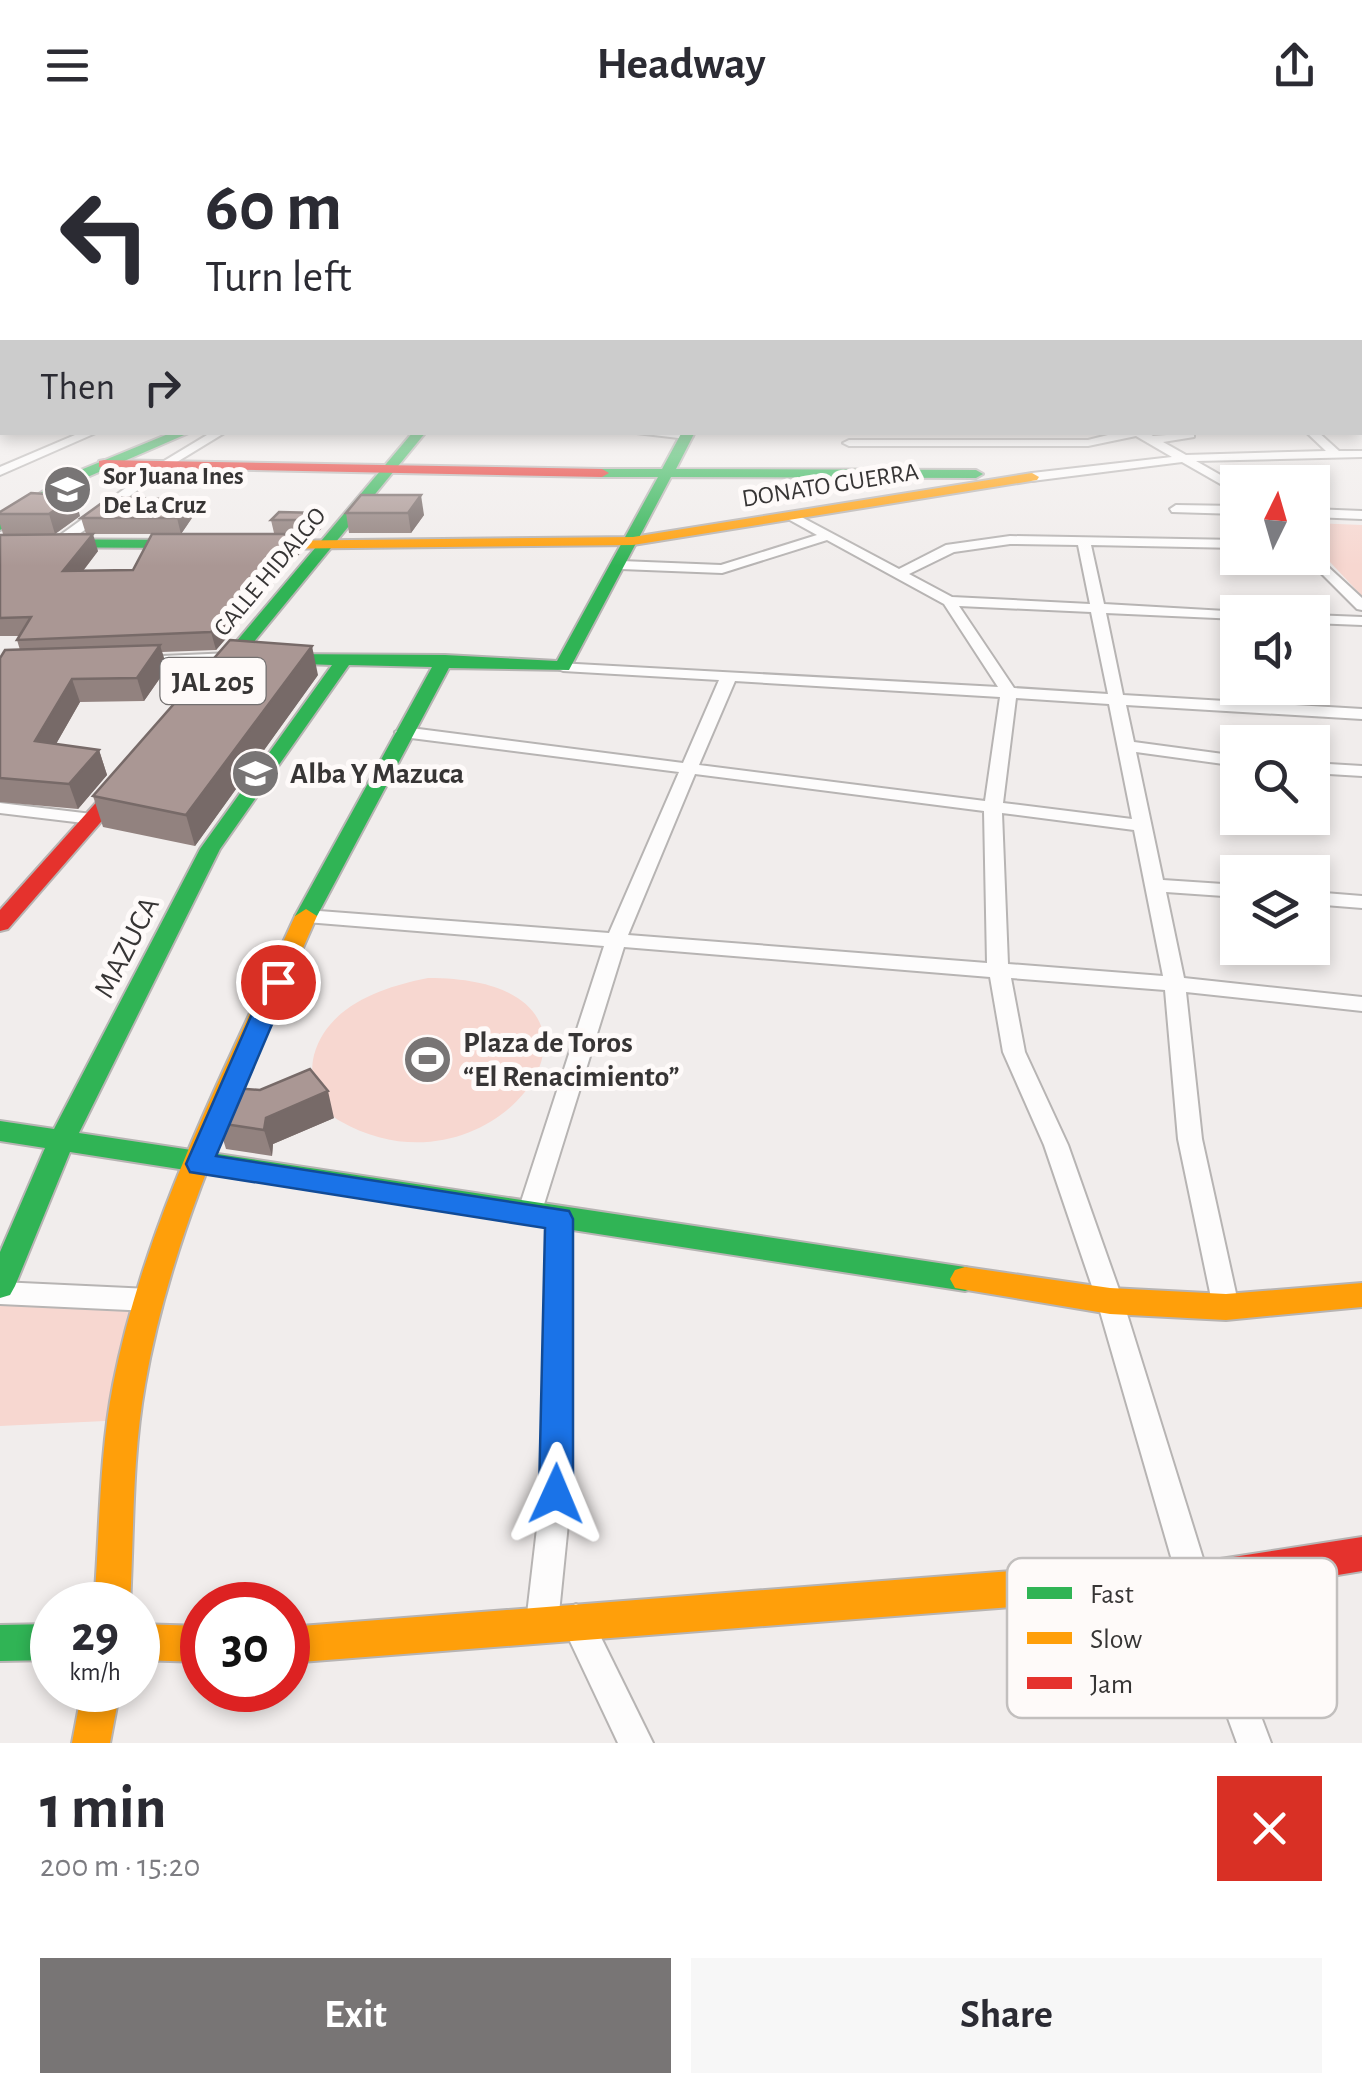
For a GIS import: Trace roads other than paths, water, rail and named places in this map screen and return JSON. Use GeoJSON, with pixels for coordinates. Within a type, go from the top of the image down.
{"type":"FeatureCollection","features":[{"type":"Feature","properties":{"kind":"main road"},"geometry":{"type":"LineString","coordinates":[[0,526],[71,479],[177,435]]}},
{"type":"Feature","properties":{"kind":"main road","name":"CALLE HIDALGO"},"geometry":{"type":"LineString","coordinates":[[202,693],[418,435]]}},
{"type":"Feature","properties":{"kind":"main road"},"geometry":{"type":"LineString","coordinates":[[231,658],[445,660],[563,666],[621,565],[687,435]]}},
{"type":"Feature","properties":{"kind":"main road"},"geometry":{"type":"LineString","coordinates":[[104,464],[1032,476]]}},
{"type":"Feature","properties":{"kind":"main road","name":"DONATO GUERRA"},"geometry":{"type":"LineString","coordinates":[[239,544],[633,541],[1028,481],[1032,476]]}},
{"type":"Feature","properties":{"kind":"main road"},"geometry":{"type":"LineString","coordinates":[[0,543],[212,544]]}},
{"type":"Feature","properties":{"kind":"main road","name":"MAZUCA"},"geometry":{"type":"LineString","coordinates":[[0,1289],[63,1138],[210,849],[346,658]]}},
{"type":"Feature","properties":{"kind":"main road"},"geometry":{"type":"LineString","coordinates":[[114,1582],[129,1386],[150,1300],[200,1164],[306,916],[445,660]]}},
{"type":"Feature","properties":{"kind":"main road"},"geometry":{"type":"LineString","coordinates":[[0,924],[141,764]]}},
{"type":"Feature","properties":{"kind":"main road"},"geometry":{"type":"LineString","coordinates":[[0,1131],[1110,1301],[1226,1306],[1362,1295]]}},
{"type":"Feature","properties":{"kind":"main road"},"geometry":{"type":"LineString","coordinates":[[1336,1558],[1362,1554]]}},
{"type":"Feature","properties":{"kind":"main road"},"geometry":{"type":"LineString","coordinates":[[310,1643],[1007,1588]]}},
{"type":"Feature","properties":{"kind":"main road"},"geometry":{"type":"LineString","coordinates":[[0,1643],[30,1642]]}},
{"type":"Feature","properties":{"kind":"main road"},"geometry":{"type":"LineString","coordinates":[[92,1743],[97,1712]]}},
{"type":"Feature","properties":{"kind":"street"},"geometry":{"type":"LineString","coordinates":[[0,471],[86,435]]}},
{"type":"Feature","properties":{"kind":"street"},"geometry":{"type":"LineString","coordinates":[[57,544],[164,466],[216,435]]}},
{"type":"Feature","properties":{"kind":"street"},"geometry":{"type":"LineString","coordinates":[[1075,435],[1088,443]]}},
{"type":"Feature","properties":{"kind":"street"},"geometry":{"type":"LineString","coordinates":[[1190,435],[1198,457]]}},
{"type":"Feature","properties":{"kind":"street"},"geometry":{"type":"LineString","coordinates":[[1314,435],[1336,454]]}},
{"type":"Feature","properties":{"kind":"street"},"geometry":{"type":"LineString","coordinates":[[853,474],[849,438],[1088,443],[1144,436],[1220,480]]}},
{"type":"Feature","properties":{"kind":"street"},"geometry":{"type":"LineString","coordinates":[[1032,476],[1198,457],[1362,454]]}},
{"type":"Feature","properties":{"kind":"street"},"geometry":{"type":"LineString","coordinates":[[1176,509],[1220,510]]}},
{"type":"Feature","properties":{"kind":"street"},"geometry":{"type":"LineString","coordinates":[[1330,513],[1362,515]]}},
{"type":"Feature","properties":{"kind":"street"},"geometry":{"type":"LineString","coordinates":[[792,516],[949,601],[1009,692],[993,809],[997,972],[1014,1052],[1056,1145],[1110,1301],[1187,1558]]}},
{"type":"Feature","properties":{"kind":"street"},"geometry":{"type":"LineString","coordinates":[[621,565],[722,570],[827,536]]}},
{"type":"Feature","properties":{"kind":"street"},"geometry":{"type":"LineString","coordinates":[[901,573],[962,545],[1084,541],[1220,544]]}},
{"type":"Feature","properties":{"kind":"street"},"geometry":{"type":"LineString","coordinates":[[1084,541],[1120,699],[1175,984],[1190,1139],[1226,1306]]}},
{"type":"Feature","properties":{"kind":"street"},"geometry":{"type":"LineString","coordinates":[[1330,574],[1362,606]]}},
{"type":"Feature","properties":{"kind":"street"},"geometry":{"type":"LineString","coordinates":[[949,601],[1220,615]]}},
{"type":"Feature","properties":{"kind":"street"},"geometry":{"type":"LineString","coordinates":[[1330,620],[1362,621]]}},
{"type":"Feature","properties":{"kind":"street"},"geometry":{"type":"LineString","coordinates":[[115,663],[231,658]]}},
{"type":"Feature","properties":{"kind":"street"},"geometry":{"type":"LineString","coordinates":[[563,666],[1362,714]]}},
{"type":"Feature","properties":{"kind":"street"},"geometry":{"type":"LineString","coordinates":[[530,1214],[616,940],[728,678]]}},
{"type":"Feature","properties":{"kind":"street"},"geometry":{"type":"LineString","coordinates":[[403,732],[689,772],[1144,826]]}},
{"type":"Feature","properties":{"kind":"street"},"geometry":{"type":"LineString","coordinates":[[1128,746],[1220,759]]}},
{"type":"Feature","properties":{"kind":"street"},"geometry":{"type":"LineString","coordinates":[[1330,769],[1362,772]]}},
{"type":"Feature","properties":{"kind":"street"},"geometry":{"type":"LineString","coordinates":[[0,808],[92,820]]}},
{"type":"Feature","properties":{"kind":"street"},"geometry":{"type":"LineString","coordinates":[[1155,884],[1220,890]]}},
{"type":"Feature","properties":{"kind":"street"},"geometry":{"type":"LineString","coordinates":[[1330,899],[1362,902]]}},
{"type":"Feature","properties":{"kind":"street"},"geometry":{"type":"LineString","coordinates":[[306,916],[1175,984],[1362,1004]]}},
{"type":"Feature","properties":{"kind":"street"},"geometry":{"type":"LineString","coordinates":[[542,1624],[556,1494],[559,1219]]}},
{"type":"Feature","properties":{"kind":"street"},"geometry":{"type":"LineString","coordinates":[[0,1289],[150,1300]]}},
{"type":"Feature","properties":{"kind":"street"},"geometry":{"type":"LineString","coordinates":[[576,1620],[636,1743]]}},
{"type":"Feature","properties":{"kind":"street"},"geometry":{"type":"LineString","coordinates":[[1245,1718],[1254,1743]]}},
{"type":"Feature","properties":{"kind":"place","name":"Sor Juana Ines De La Cruz"},"geometry":{"type":"Point","coordinates":[68,489]}},
{"type":"Feature","properties":{"kind":"place","name":"Alba Y Mazuca"},"geometry":{"type":"Point","coordinates":[255,773]}},
{"type":"Feature","properties":{"kind":"place","name":"Plaza de Toros “El Renacimiento”"},"geometry":{"type":"Point","coordinates":[428,1059]}}]}
